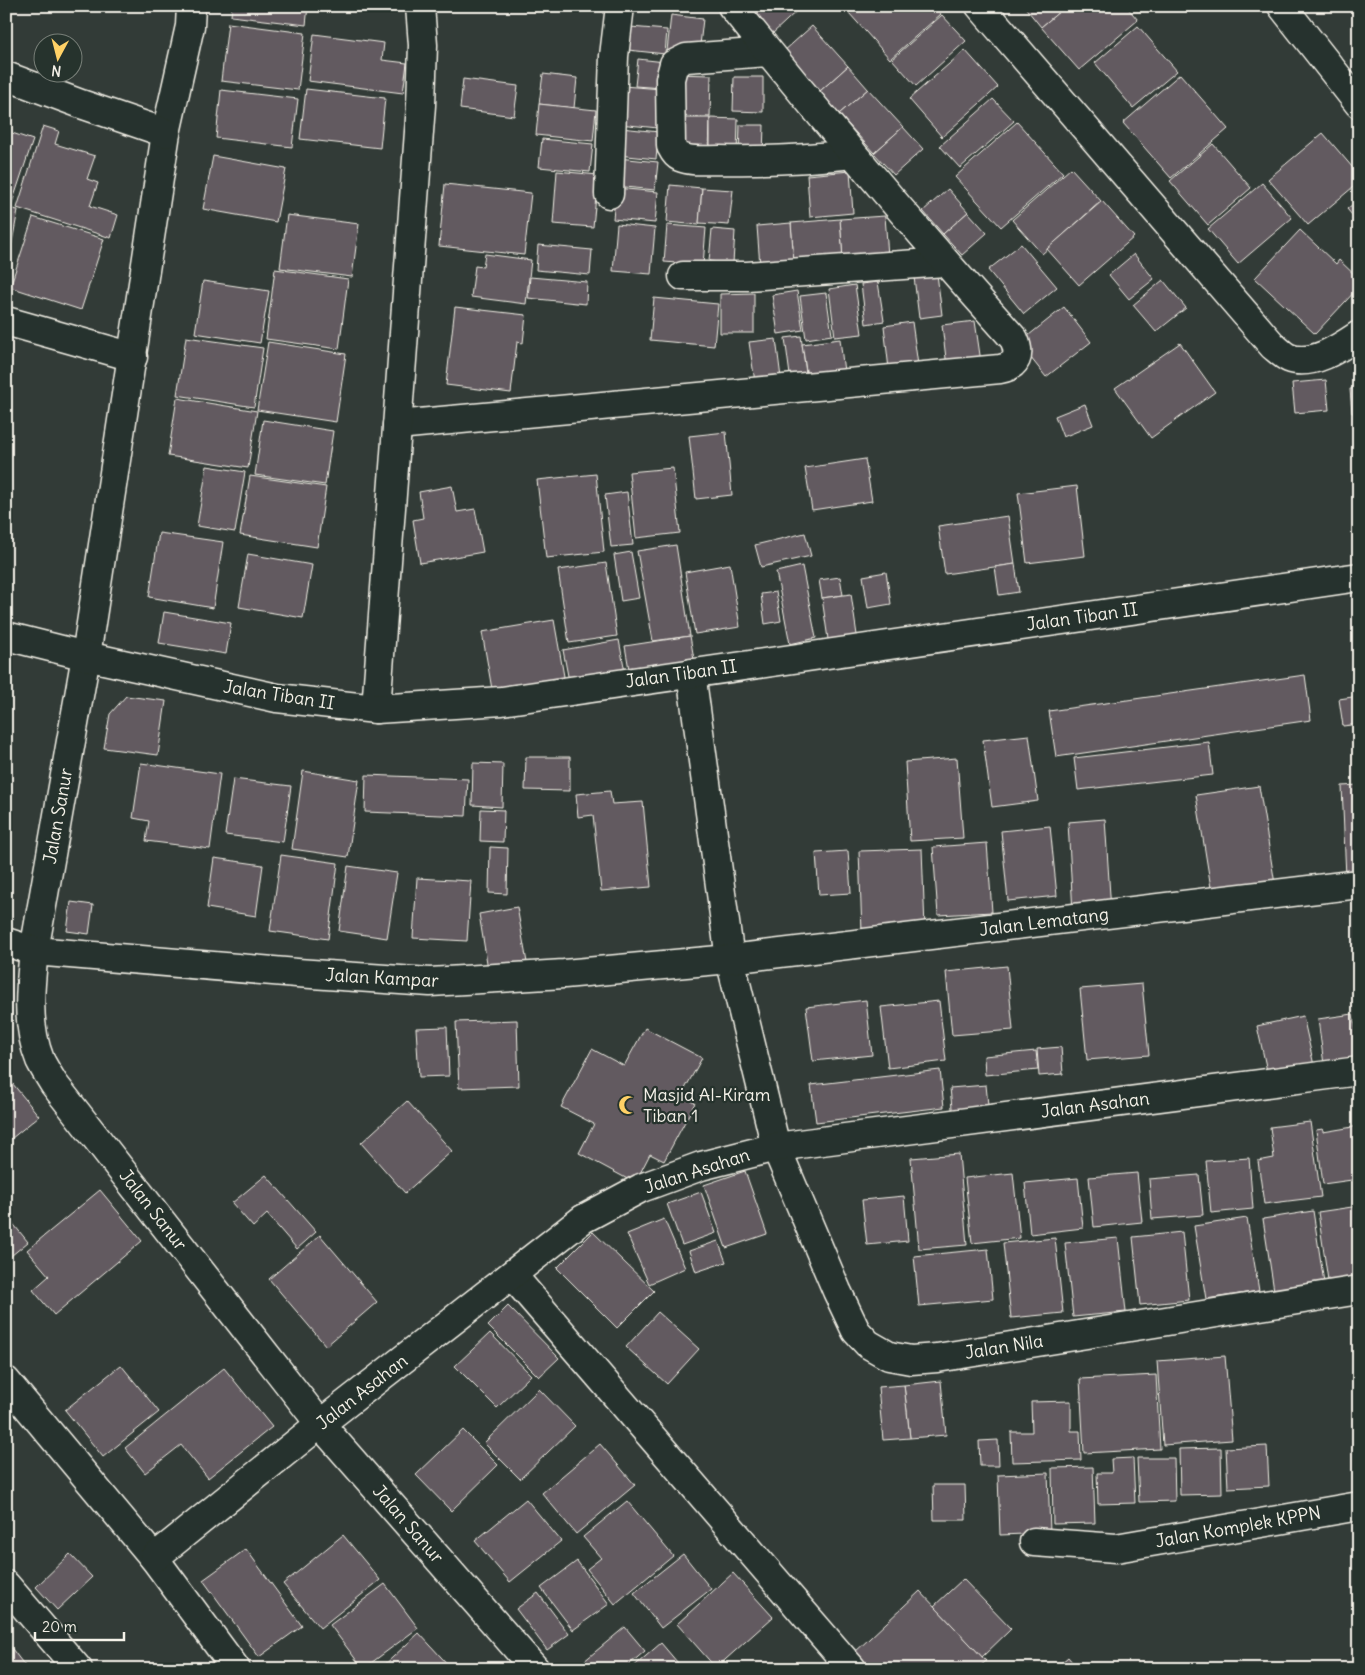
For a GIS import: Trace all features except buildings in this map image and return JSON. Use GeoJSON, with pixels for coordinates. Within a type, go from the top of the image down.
{"type":"FeatureCollection","features":[{"type":"Feature","properties":{"kind":"street","name":"Jalan Sanur"},"geometry":{"type":"LineString","coordinates":[[191,6],[190,26],[166,133],[86,656],[34,951],[30,990],[32,1028],[40,1060],[54,1084],[320,1424],[535,1669]]}},
{"type":"Feature","properties":{"kind":"street"},"geometry":{"type":"LineString","coordinates":[[376,709],[421,105],[423,45],[420,6]]}},
{"type":"Feature","properties":{"kind":"street"},"geometry":{"type":"LineString","coordinates":[[609,194],[614,56],[620,6]]}},
{"type":"Feature","properties":{"kind":"street"},"geometry":{"type":"LineString","coordinates":[[397,425],[554,412],[1010,367],[1015,361],[1017,353],[1014,340],[853,154],[732,6]]}},
{"type":"Feature","properties":{"kind":"street"},"geometry":{"type":"LineString","coordinates":[[980,6],[1273,346],[1289,358],[1305,360],[1319,357],[1359,335]]}},
{"type":"Feature","properties":{"kind":"street"},"geometry":{"type":"LineString","coordinates":[[1282,6],[1359,104]]}},
{"type":"Feature","properties":{"kind":"street"},"geometry":{"type":"LineString","coordinates":[[768,52],[686,58],[674,64],[670,79],[671,146],[678,156],[691,160],[749,161],[816,158],[853,154]]}},
{"type":"Feature","properties":{"kind":"street"},"geometry":{"type":"LineString","coordinates":[[6,76],[166,133]]}},
{"type":"Feature","properties":{"kind":"street"},"geometry":{"type":"LineString","coordinates":[[683,276],[747,276],[945,262]]}},
{"type":"Feature","properties":{"kind":"street"},"geometry":{"type":"LineString","coordinates":[[6,321],[133,357]]}},
{"type":"Feature","properties":{"kind":"street","name":"Jalan Tiban II"},"geometry":{"type":"LineString","coordinates":[[6,636],[86,656],[277,698],[376,709],[502,700],[1359,577]]}},
{"type":"Feature","properties":{"kind":"street","name":"Jalan Nila"},"geometry":{"type":"LineString","coordinates":[[691,673],[730,959],[776,1147],[837,1291],[856,1331],[868,1344],[889,1356],[911,1360],[937,1358],[1359,1290]]}},
{"type":"Feature","properties":{"kind":"street","name":"Jalan Lematang"},"geometry":{"type":"LineString","coordinates":[[730,959],[1359,884]]}},
{"type":"Feature","properties":{"kind":"street","name":"Jalan Kampar"},"geometry":{"type":"LineString","coordinates":[[6,942],[34,951],[430,982],[564,974],[730,959]]}},
{"type":"Feature","properties":{"kind":"street","name":"Jalan Asahan"},"geometry":{"type":"LineString","coordinates":[[154,1558],[320,1424],[583,1219],[641,1188],[701,1166],[776,1147],[1359,1071]]}},
{"type":"Feature","properties":{"kind":"street"},"geometry":{"type":"LineString","coordinates":[[512,1275],[852,1669]]}},
{"type":"Feature","properties":{"kind":"street"},"geometry":{"type":"LineString","coordinates":[[6,1381],[154,1558],[236,1669]]}},
{"type":"Feature","properties":{"kind":"street","name":"Jalan Komplek KPPN"},"geometry":{"type":"LineString","coordinates":[[1034,1542],[1116,1548],[1359,1506]]}},
{"type":"Feature","properties":{"kind":"street"},"geometry":{"type":"LineString","coordinates":[[6,1585],[78,1669]]}},
{"type":"Feature","properties":{"kind":"place","name":"Masjid Al-Kiram Tiban 1"},"geometry":{"type":"Point","coordinates":[628,1105]}}]}
